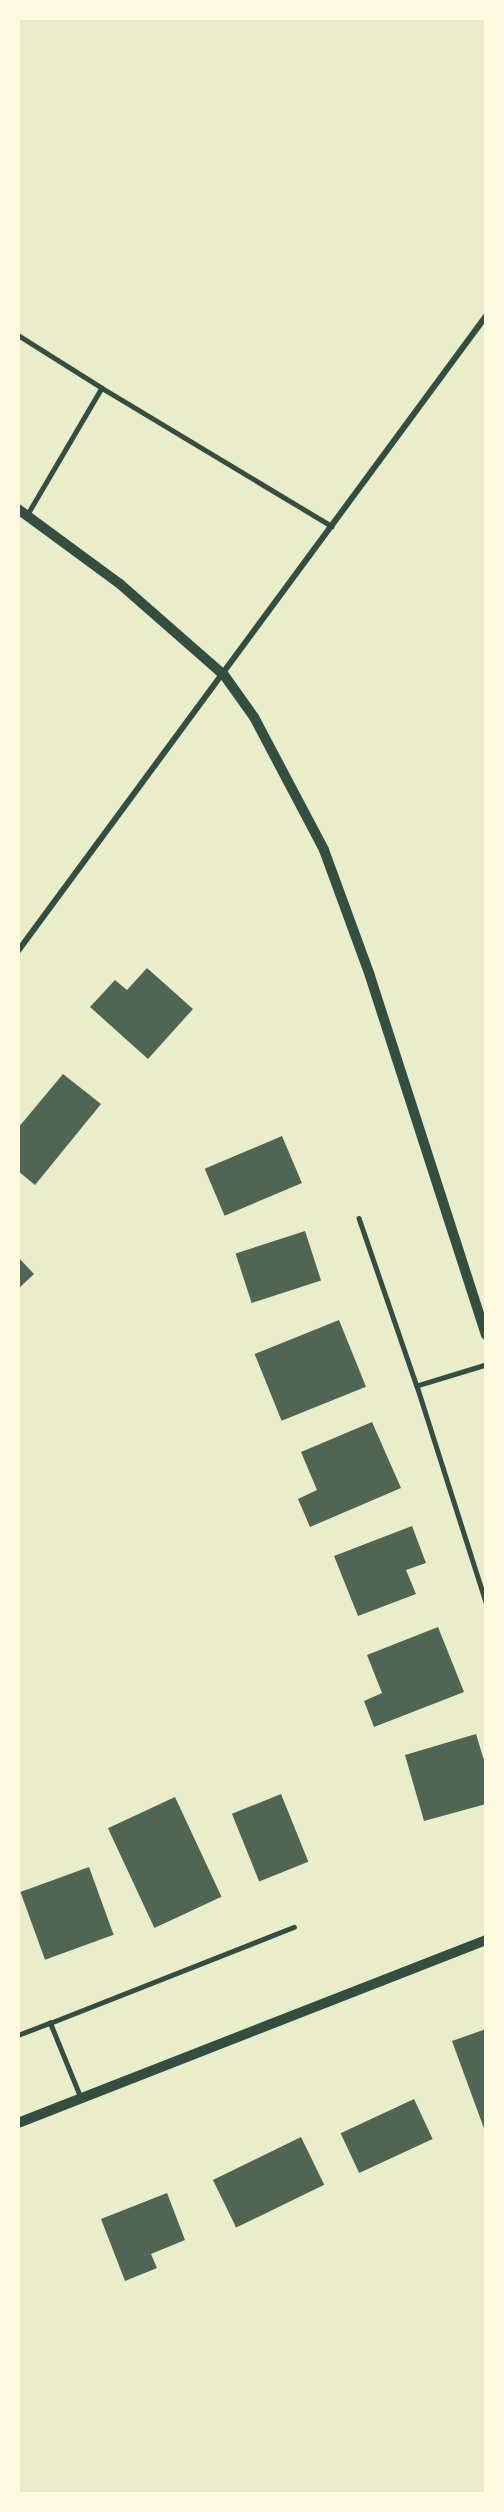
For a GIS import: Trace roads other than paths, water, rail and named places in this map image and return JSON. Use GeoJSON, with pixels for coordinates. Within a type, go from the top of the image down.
{"type":"FeatureCollection","features":[{"type":"Feature","properties":{"kind":"street"},"geometry":{"type":"LineString","coordinates":[[18,951],[224,675],[486,316]]}},
{"type":"Feature","properties":{"kind":"street"},"geometry":{"type":"LineString","coordinates":[[22,512],[120,584],[224,675],[254,717],[324,850],[370,976],[486,1335]]}},
{"type":"Feature","properties":{"kind":"street"},"geometry":{"type":"LineString","coordinates":[[18,2123],[486,1940]]}},
{"type":"Feature","properties":{"kind":"lane"},"geometry":{"type":"LineString","coordinates":[[18,335],[332,526]]}},
{"type":"Feature","properties":{"kind":"lane"},"geometry":{"type":"LineString","coordinates":[[22,512],[102,388]]}},
{"type":"Feature","properties":{"kind":"lane"},"geometry":{"type":"LineString","coordinates":[[359,1218],[417,1386],[486,1602]]}},
{"type":"Feature","properties":{"kind":"lane"},"geometry":{"type":"LineString","coordinates":[[417,1386],[486,1365]]}},
{"type":"Feature","properties":{"kind":"lane"},"geometry":{"type":"LineString","coordinates":[[18,2034],[294,1927]]}},
{"type":"Feature","properties":{"kind":"lane"},"geometry":{"type":"LineString","coordinates":[[50,2023],[81,2099]]}}]}
